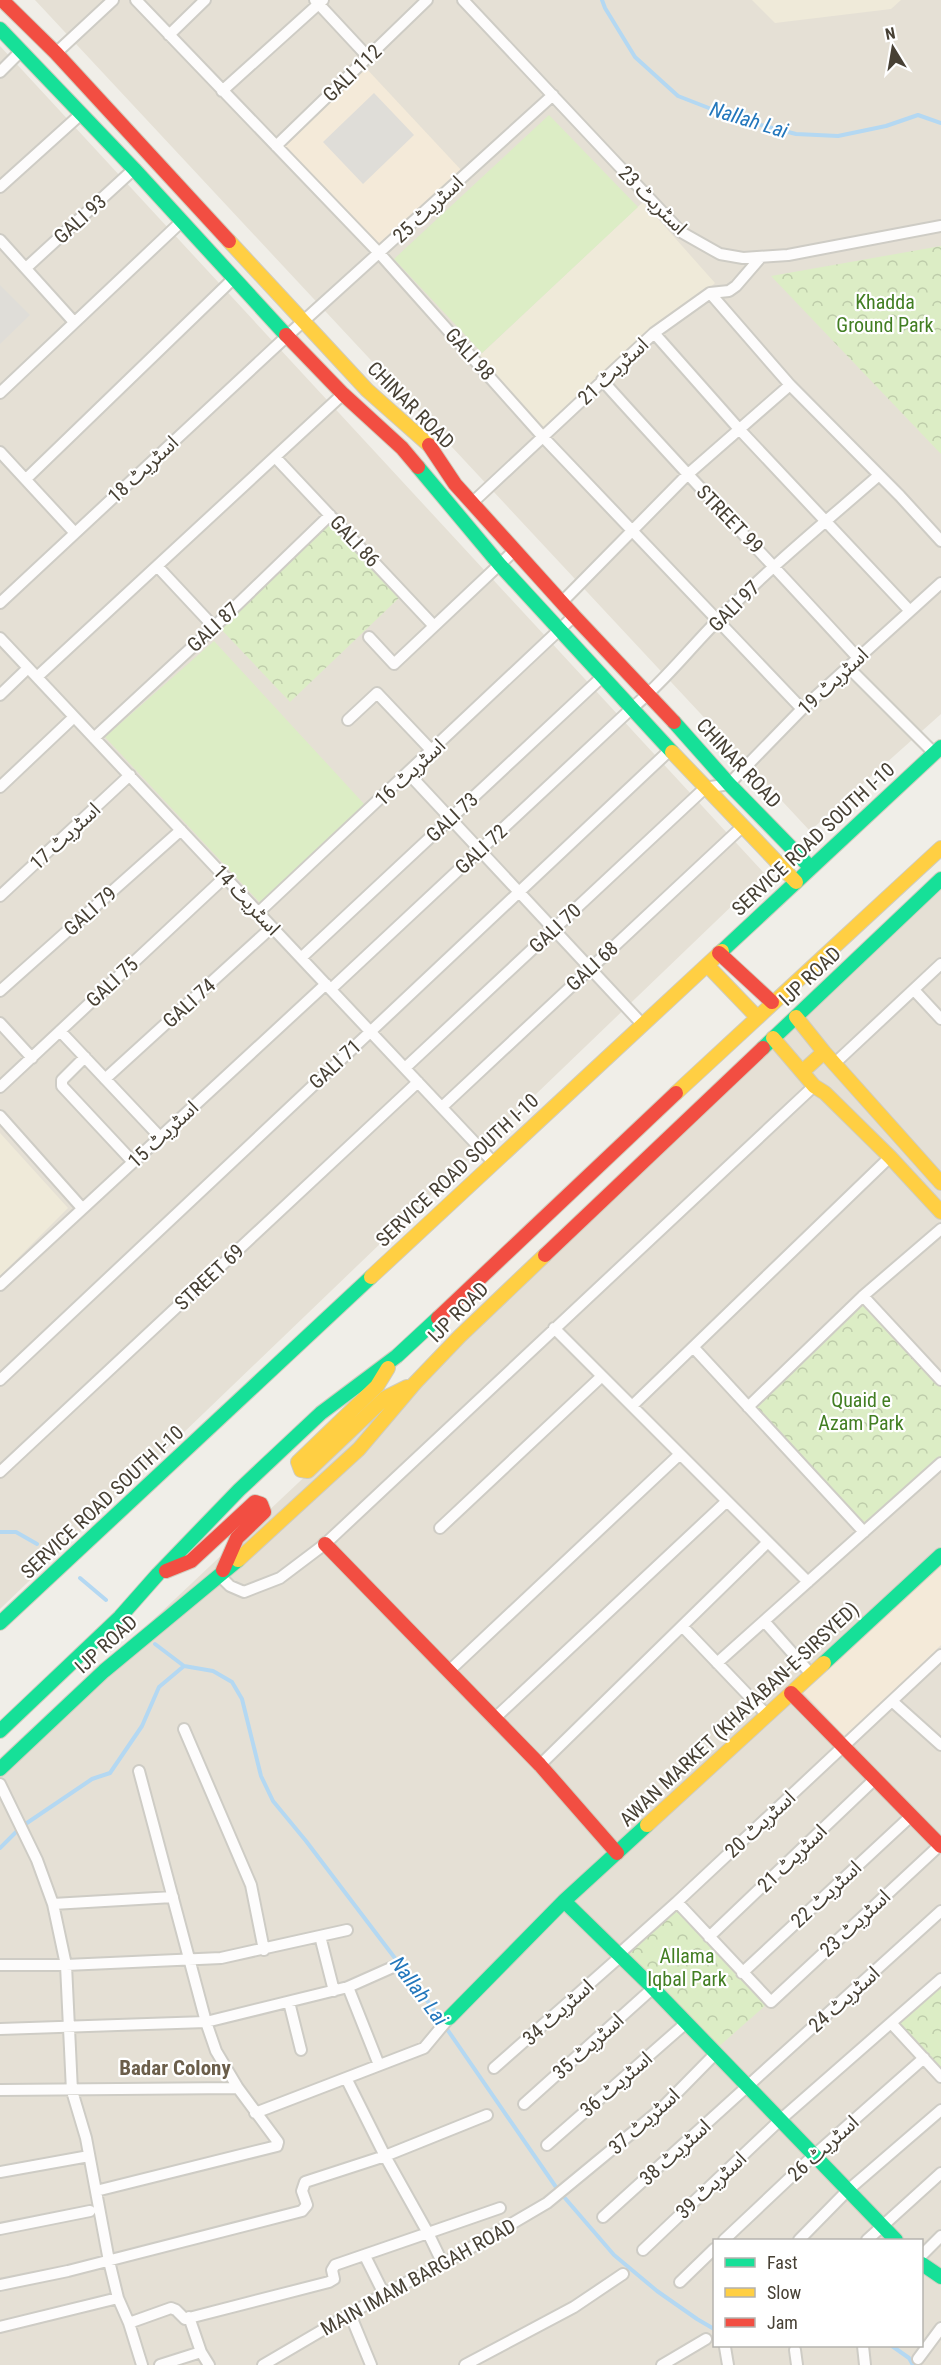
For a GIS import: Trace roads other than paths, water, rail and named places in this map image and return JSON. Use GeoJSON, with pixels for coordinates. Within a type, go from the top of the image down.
{"type":"FeatureCollection","features":[{"type":"Feature","properties":{"kind":"main road","name":"CHINAR ROAD"},"geometry":{"type":"LineString","coordinates":[[2,0],[56,53],[367,390],[433,448],[455,484],[729,784],[811,868]]}},
{"type":"Feature","properties":{"kind":"main road","name":"CHINAR ROAD"},"geometry":{"type":"LineString","coordinates":[[0,29],[134,169],[287,336],[343,394],[402,448],[500,565],[705,788],[796,882]]}},
{"type":"Feature","properties":{"kind":"main road","name":"SERVICE ROAD SOUTH I-10"},"geometry":{"type":"LineString","coordinates":[[0,1623],[938,750]]}},
{"type":"Feature","properties":{"kind":"main road","name":"IJP ROAD"},"geometry":{"type":"LineString","coordinates":[[0,1731],[120,1617],[239,1490],[321,1413],[397,1356],[772,1002],[941,848]]}},
{"type":"Feature","properties":{"kind":"main road","name":"IJP ROAD"},"geometry":{"type":"LineString","coordinates":[[0,1768],[104,1671],[220,1576],[359,1449],[415,1383],[460,1336],[941,879]]}},
{"type":"Feature","properties":{"kind":"main road"},"geometry":{"type":"LineString","coordinates":[[719,953],[772,1002]]}},
{"type":"Feature","properties":{"kind":"main road"},"geometry":{"type":"LineString","coordinates":[[707,965],[758,1017]]}},
{"type":"Feature","properties":{"kind":"main road"},"geometry":{"type":"LineString","coordinates":[[796,1017],[834,1064],[941,1183]]}},
{"type":"Feature","properties":{"kind":"main road"},"geometry":{"type":"LineString","coordinates":[[773,1038],[819,1090],[890,1157],[941,1212]]}},
{"type":"Feature","properties":{"kind":"main road"},"geometry":{"type":"LineString","coordinates":[[802,1072],[824,1052]]}},
{"type":"Feature","properties":{"kind":"main road"},"geometry":{"type":"LineString","coordinates":[[819,1090],[844,1075]]}},
{"type":"Feature","properties":{"kind":"main road"},"geometry":{"type":"LineString","coordinates":[[397,1356],[377,1386],[298,1462],[299,1467],[308,1471],[385,1398],[415,1383]]}},
{"type":"Feature","properties":{"kind":"main road"},"geometry":{"type":"LineString","coordinates":[[158,1574],[191,1561],[255,1502],[261,1504],[264,1512],[237,1538],[220,1576]]}},
{"type":"Feature","properties":{"kind":"main road"},"geometry":{"type":"LineString","coordinates":[[325,1544],[540,1765],[617,1852]]}},
{"type":"Feature","properties":{"kind":"main road","name":"AWAN MARKET (KHAYABAN-E-SIRSYED)"},"geometry":{"type":"LineString","coordinates":[[449,2018],[564,1901],[941,1555]]}},
{"type":"Feature","properties":{"kind":"main road"},"geometry":{"type":"LineString","coordinates":[[791,1693],[940,1846]]}},
{"type":"Feature","properties":{"kind":"main road"},"geometry":{"type":"LineString","coordinates":[[564,1901],[621,1954],[748,2086],[812,2157],[894,2239]]}},
{"type":"Feature","properties":{"kind":"main road"},"geometry":{"type":"LineString","coordinates":[[924,2270],[941,2277]]}},
{"type":"Feature","properties":{"kind":"street"},"geometry":{"type":"LineString","coordinates":[[56,53],[113,0]]}},
{"type":"Feature","properties":{"kind":"street","name":"GALI 98"},"geometry":{"type":"LineString","coordinates":[[136,0],[380,254],[543,437],[802,709]]}},
{"type":"Feature","properties":{"kind":"street"},"geometry":{"type":"LineString","coordinates":[[170,35],[205,0]]}},
{"type":"Feature","properties":{"kind":"street","name":"GALI 112"},"geometry":{"type":"LineString","coordinates":[[276,146],[427,0]]}},
{"type":"Feature","properties":{"kind":"street","name":"اسٹریٹ 23"},"geometry":{"type":"LineString","coordinates":[[463,0],[681,232],[720,254],[743,258],[788,255],[941,226]]}},
{"type":"Feature","properties":{"kind":"street"},"geometry":{"type":"LineString","coordinates":[[222,91],[319,1],[368,57]]}},
{"type":"Feature","properties":{"kind":"street"},"geometry":{"type":"LineString","coordinates":[[0,72],[21,51]]}},
{"type":"Feature","properties":{"kind":"street","name":"اسٹریٹ 25"},"geometry":{"type":"LineString","coordinates":[[287,336],[553,95]]}},
{"type":"Feature","properties":{"kind":"street"},"geometry":{"type":"LineString","coordinates":[[0,187],[81,114]]}},
{"type":"Feature","properties":{"kind":"street","name":"GALI 93"},"geometry":{"type":"LineString","coordinates":[[26,268],[134,169]]}},
{"type":"Feature","properties":{"kind":"street"},"geometry":{"type":"LineString","coordinates":[[0,393],[182,222]]}},
{"type":"Feature","properties":{"kind":"street"},"geometry":{"type":"LineString","coordinates":[[0,240],[74,322]]}},
{"type":"Feature","properties":{"kind":"street","name":"اسٹریٹ 21"},"geometry":{"type":"LineString","coordinates":[[473,502],[654,333],[710,293],[729,291],[761,257]]}},
{"type":"Feature","properties":{"kind":"street"},"geometry":{"type":"LineString","coordinates":[[26,479],[233,279]]}},
{"type":"Feature","properties":{"kind":"street"},"geometry":{"type":"LineString","coordinates":[[710,293],[790,386],[900,496],[941,542]]}},
{"type":"Feature","properties":{"kind":"street"},"geometry":{"type":"LineString","coordinates":[[654,333],[910,611]]}},
{"type":"Feature","properties":{"kind":"street","name":"اسٹریٹ 18"},"geometry":{"type":"LineString","coordinates":[[0,603],[287,336]]}},
{"type":"Feature","properties":{"kind":"street","name":"STREET 99"},"geometry":{"type":"LineString","coordinates":[[602,380],[687,475],[858,658]]}},
{"type":"Feature","properties":{"kind":"street"},"geometry":{"type":"LineString","coordinates":[[563,602],[687,475],[790,386]]}},
{"type":"Feature","properties":{"kind":"street"},"geometry":{"type":"LineString","coordinates":[[37,677],[343,394]]}},
{"type":"Feature","properties":{"kind":"street"},"geometry":{"type":"LineString","coordinates":[[0,452],[75,533]]}},
{"type":"Feature","properties":{"kind":"street","name":"GALI 86"},"geometry":{"type":"LineString","coordinates":[[275,457],[434,626]]}},
{"type":"Feature","properties":{"kind":"street","name":"GALI 97"},"geometry":{"type":"LineString","coordinates":[[632,708],[649,694],[718,620],[774,566],[878,476]]}},
{"type":"Feature","properties":{"kind":"street","name":"GALI 87"},"geometry":{"type":"LineString","coordinates":[[94,738],[330,515]]}},
{"type":"Feature","properties":{"kind":"street"},"geometry":{"type":"LineString","coordinates":[[369,637],[394,664],[515,550]]}},
{"type":"Feature","properties":{"kind":"street"},"geometry":{"type":"LineString","coordinates":[[157,566],[214,627]]}},
{"type":"Feature","properties":{"kind":"street","name":"اسٹریٹ 19"},"geometry":{"type":"LineString","coordinates":[[729,784],[802,709],[941,583]]}},
{"type":"Feature","properties":{"kind":"street","name":"اسٹریٹ 16"},"geometry":{"type":"LineString","coordinates":[[259,912],[561,631],[574,616]]}},
{"type":"Feature","properties":{"kind":"street","name":"اسٹریٹ 14"},"geometry":{"type":"LineString","coordinates":[[0,638],[493,1162]]}},
{"type":"Feature","properties":{"kind":"street"},"geometry":{"type":"LineString","coordinates":[[848,667],[938,750]]}},
{"type":"Feature","properties":{"kind":"street"},"geometry":{"type":"LineString","coordinates":[[0,695],[28,668]]}},
{"type":"Feature","properties":{"kind":"street","name":"GALI 73"},"geometry":{"type":"LineString","coordinates":[[301,958],[602,677]]}},
{"type":"Feature","properties":{"kind":"street"},"geometry":{"type":"LineString","coordinates":[[348,720],[377,693],[432,751]]}},
{"type":"Feature","properties":{"kind":"street","name":"GALI 72"},"geometry":{"type":"LineString","coordinates":[[328,986],[480,850],[632,708]]}},
{"type":"Feature","properties":{"kind":"street"},"geometry":{"type":"LineString","coordinates":[[0,787],[74,717]]}},
{"type":"Feature","properties":{"kind":"street","name":"GALI 71"},"geometry":{"type":"LineString","coordinates":[[0,1380],[670,750]]}},
{"type":"Feature","properties":{"kind":"street"},"geometry":{"type":"LineString","coordinates":[[408,773],[642,1024]]}},
{"type":"Feature","properties":{"kind":"street","name":"اسٹریٹ 17"},"geometry":{"type":"LineString","coordinates":[[0,897],[129,775]]}},
{"type":"Feature","properties":{"kind":"street"},"geometry":{"type":"LineString","coordinates":[[705,788],[729,784]]}},
{"type":"Feature","properties":{"kind":"street","name":"GALI 70"},"geometry":{"type":"LineString","coordinates":[[405,1068],[705,788]]}},
{"type":"Feature","properties":{"kind":"street","name":"GALI 68"},"geometry":{"type":"LineString","coordinates":[[442,1107],[743,825]]}},
{"type":"Feature","properties":{"kind":"street","name":"GALI 79"},"geometry":{"type":"LineString","coordinates":[[0,991],[181,830]]}},
{"type":"Feature","properties":{"kind":"street","name":"GALI 75"},"geometry":{"type":"LineString","coordinates":[[0,1088],[225,877]]}},
{"type":"Feature","properties":{"kind":"street","name":"GALI 74"},"geometry":{"type":"LineString","coordinates":[[105,1079],[272,927]]}},
{"type":"Feature","properties":{"kind":"street"},"geometry":{"type":"LineString","coordinates":[[834,1064],[941,964]]}},
{"type":"Feature","properties":{"kind":"street","name":"اسٹریٹ 15"},"geometry":{"type":"LineString","coordinates":[[0,1284],[328,986]]}},
{"type":"Feature","properties":{"kind":"street"},"geometry":{"type":"LineString","coordinates":[[914,990],[941,1019]]}},
{"type":"Feature","properties":{"kind":"street"},"geometry":{"type":"LineString","coordinates":[[0,1023],[32,1058]]}},
{"type":"Feature","properties":{"kind":"street"},"geometry":{"type":"LineString","coordinates":[[60,1031],[160,1137]]}},
{"type":"Feature","properties":{"kind":"street"},"geometry":{"type":"LineString","coordinates":[[85,1057],[62,1080],[62,1086],[133,1162]]}},
{"type":"Feature","properties":{"kind":"street","name":"STREET 69"},"geometry":{"type":"LineString","coordinates":[[0,1473],[418,1082]]}},
{"type":"Feature","properties":{"kind":"street"},"geometry":{"type":"LineString","coordinates":[[220,1576],[230,1586],[244,1592],[280,1578],[325,1544],[554,1328],[819,1090]]}},
{"type":"Feature","properties":{"kind":"street"},"geometry":{"type":"LineString","coordinates":[[0,1116],[82,1208]]}},
{"type":"Feature","properties":{"kind":"street"},"geometry":{"type":"LineString","coordinates":[[632,1406],[890,1157]]}},
{"type":"Feature","properties":{"kind":"street"},"geometry":{"type":"LineString","coordinates":[[748,1407],[863,1296],[941,1228]]}},
{"type":"Feature","properties":{"kind":"street"},"geometry":{"type":"LineString","coordinates":[[863,1296],[941,1380]]}},
{"type":"Feature","properties":{"kind":"street"},"geometry":{"type":"LineString","coordinates":[[554,1328],[808,1582]]}},
{"type":"Feature","properties":{"kind":"street"},"geometry":{"type":"LineString","coordinates":[[694,1348],[864,1532]]}},
{"type":"Feature","properties":{"kind":"street"},"geometry":{"type":"LineString","coordinates":[[440,1528],[602,1377]]}},
{"type":"Feature","properties":{"kind":"street"},"geometry":{"type":"LineString","coordinates":[[448,1671],[680,1454]]}},
{"type":"Feature","properties":{"kind":"street"},"geometry":{"type":"LineString","coordinates":[[717,1663],[941,1463]]}},
{"type":"Feature","properties":{"kind":"street"},"geometry":{"type":"LineString","coordinates":[[495,1718],[727,1501]]}},
{"type":"Feature","properties":{"kind":"street"},"geometry":{"type":"LineString","coordinates":[[540,1765],[768,1542]]}},
{"type":"Feature","properties":{"kind":"street"},"geometry":{"type":"LineString","coordinates":[[764,1621],[811,1674]]}},
{"type":"Feature","properties":{"kind":"street"},"geometry":{"type":"LineString","coordinates":[[681,1626],[767,1715]]}},
{"type":"Feature","properties":{"kind":"street","name":"اسٹریٹ 20"},"geometry":{"type":"LineString","coordinates":[[621,1954],[941,1655]]}},
{"type":"Feature","properties":{"kind":"street"},"geometry":{"type":"LineString","coordinates":[[892,1701],[941,1745]]}},
{"type":"Feature","properties":{"kind":"street"},"geometry":{"type":"LineString","coordinates":[[932,1735],[941,1726]]}},
{"type":"Feature","properties":{"kind":"street"},"geometry":{"type":"LineString","coordinates":[[184,1729],[251,1885],[264,1950]]}},
{"type":"Feature","properties":{"kind":"street"},"geometry":{"type":"LineString","coordinates":[[96,2192],[277,2146],[276,2137],[255,2113],[216,2051],[206,2022],[139,1771]]}},
{"type":"Feature","properties":{"kind":"street","name":"اسٹریٹ 21"},"geometry":{"type":"LineString","coordinates":[[709,1937],[875,1779]]}},
{"type":"Feature","properties":{"kind":"street"},"geometry":{"type":"LineString","coordinates":[[0,1784],[37,1860],[53,1904],[66,1965],[72,2091],[89,2156],[118,2298],[129,2323],[142,2365]]}},
{"type":"Feature","properties":{"kind":"street","name":"اسٹریٹ 22"},"geometry":{"type":"LineString","coordinates":[[742,1973],[911,1815]]}},
{"type":"Feature","properties":{"kind":"street","name":"اسٹریٹ 23"},"geometry":{"type":"LineString","coordinates":[[742,1973],[771,2002],[940,1846]]}},
{"type":"Feature","properties":{"kind":"street"},"geometry":{"type":"LineString","coordinates":[[53,1904],[173,1897]]}},
{"type":"Feature","properties":{"kind":"street"},"geometry":{"type":"LineString","coordinates":[[677,1902],[742,1973]]}},
{"type":"Feature","properties":{"kind":"street","name":"اسٹریٹ 24"},"geometry":{"type":"LineString","coordinates":[[748,2086],[941,1911]]}},
{"type":"Feature","properties":{"kind":"street"},"geometry":{"type":"LineString","coordinates":[[0,1965],[66,1965],[222,1958],[347,1930]]}},
{"type":"Feature","properties":{"kind":"street"},"geometry":{"type":"LineString","coordinates":[[320,1936],[334,1991]]}},
{"type":"Feature","properties":{"kind":"street","name":"اسٹریٹ 34"},"geometry":{"type":"LineString","coordinates":[[495,2068],[621,1954]]}},
{"type":"Feature","properties":{"kind":"street"},"geometry":{"type":"LineString","coordinates":[[0,2029],[206,2022],[348,1988],[393,1967]]}},
{"type":"Feature","properties":{"kind":"street","name":"اسٹریٹ 39"},"geometry":{"type":"LineString","coordinates":[[643,2250],[780,2121],[941,1979]]}},
{"type":"Feature","properties":{"kind":"street"},"geometry":{"type":"LineString","coordinates":[[348,1988],[380,2065]]}},
{"type":"Feature","properties":{"kind":"street","name":"اسٹریٹ 35"},"geometry":{"type":"LineString","coordinates":[[524,2104],[653,1988]]}},
{"type":"Feature","properties":{"kind":"street"},"geometry":{"type":"LineString","coordinates":[[289,2002],[301,2050]]}},
{"type":"Feature","properties":{"kind":"street","name":"AWAN MARKET (KHAYABAN-E-SIRSYED)"},"geometry":{"type":"LineString","coordinates":[[255,2113],[424,2048],[449,2018]]}},
{"type":"Feature","properties":{"kind":"street","name":"اسٹریٹ 36"},"geometry":{"type":"LineString","coordinates":[[547,2145],[686,2023]]}},
{"type":"Feature","properties":{"kind":"street"},"geometry":{"type":"LineString","coordinates":[[892,2024],[941,2077]]}},
{"type":"Feature","properties":{"kind":"street","name":"اسٹریٹ 37"},"geometry":{"type":"LineString","coordinates":[[571,2185],[661,2109],[716,2054]]}},
{"type":"Feature","properties":{"kind":"street","name":"اسٹریٹ 26"},"geometry":{"type":"LineString","coordinates":[[726,2239],[812,2157],[924,2058]]}},
{"type":"Feature","properties":{"kind":"street"},"geometry":{"type":"LineString","coordinates":[[346,2078],[443,2264]]}},
{"type":"Feature","properties":{"kind":"street","name":"اسٹریٹ 38"},"geometry":{"type":"LineString","coordinates":[[603,2217],[748,2086]]}},
{"type":"Feature","properties":{"kind":"street"},"geometry":{"type":"LineString","coordinates":[[0,2090],[238,2088]]}},
{"type":"Feature","properties":{"kind":"street"},"geometry":{"type":"LineString","coordinates":[[801,2239],[847,2191],[941,2110]]}},
{"type":"Feature","properties":{"kind":"street"},"geometry":{"type":"LineString","coordinates":[[0,2286],[109,2261],[302,2211],[307,2205],[302,2191],[305,2182],[386,2156],[487,2115]]}},
{"type":"Feature","properties":{"kind":"street"},"geometry":{"type":"LineString","coordinates":[[0,2172],[89,2156]]}},
{"type":"Feature","properties":{"kind":"street"},"geometry":{"type":"LineString","coordinates":[[869,2239],[941,2173]]}},
{"type":"Feature","properties":{"kind":"street","name":"MAIN IMAM BARGAH ROAD"},"geometry":{"type":"LineString","coordinates":[[263,2365],[384,2294],[443,2264],[547,2203],[571,2185]]}},
{"type":"Feature","properties":{"kind":"street"},"geometry":{"type":"LineString","coordinates":[[129,2323],[171,2308],[176,2310],[183,2319],[329,2282],[334,2279],[335,2265],[500,2208]]}},
{"type":"Feature","properties":{"kind":"street"},"geometry":{"type":"LineString","coordinates":[[0,2229],[90,2211]]}},
{"type":"Feature","properties":{"kind":"street"},"geometry":{"type":"LineString","coordinates":[[923,2253],[941,2236]]}},
{"type":"Feature","properties":{"kind":"street"},"geometry":{"type":"LineString","coordinates":[[680,2282],[713,2250]]}},
{"type":"Feature","properties":{"kind":"street"},"geometry":{"type":"LineString","coordinates":[[365,2256],[384,2294]]}},
{"type":"Feature","properties":{"kind":"street"},"geometry":{"type":"LineString","coordinates":[[465,2365],[480,2362],[574,2307],[623,2274]]}},
{"type":"Feature","properties":{"kind":"street"},"geometry":{"type":"LineString","coordinates":[[0,2327],[118,2298]]}},
{"type":"Feature","properties":{"kind":"street"},"geometry":{"type":"LineString","coordinates":[[350,2314],[371,2365]]}},
{"type":"Feature","properties":{"kind":"street"},"geometry":{"type":"LineString","coordinates":[[189,2317],[201,2352],[209,2365]]}},
{"type":"Feature","properties":{"kind":"street"},"geometry":{"type":"LineString","coordinates":[[918,2359],[941,2328]]}},
{"type":"Feature","properties":{"kind":"street"},"geometry":{"type":"LineString","coordinates":[[662,2365],[706,2339]]}},
{"type":"Feature","properties":{"kind":"street"},"geometry":{"type":"LineString","coordinates":[[725,2347],[728,2365]]}},
{"type":"Feature","properties":{"kind":"street"},"geometry":{"type":"LineString","coordinates":[[863,2347],[865,2365]]}},
{"type":"Feature","properties":{"kind":"street"},"geometry":{"type":"LineString","coordinates":[[795,2350],[797,2365]]}},
{"type":"Feature","properties":{"kind":"street"},"geometry":{"type":"LineString","coordinates":[[160,2365],[201,2352]]}},
{"type":"Feature","properties":{"kind":"waterway","name":"Nallah Lai"},"geometry":{"type":"LineString","coordinates":[[602,0],[635,57],[678,96],[737,119],[796,134],[838,136],[886,126],[918,115],[941,123]]}},
{"type":"Feature","properties":{"kind":"waterway","name":"Nallah Lai"},"geometry":{"type":"LineString","coordinates":[[0,1532],[16,1532],[37,1544]]}},
{"type":"Feature","properties":{"kind":"waterway","name":"Nallah Lai"},"geometry":{"type":"LineString","coordinates":[[80,1578],[106,1600]]}},
{"type":"Feature","properties":{"kind":"waterway","name":"Nallah Lai"},"geometry":{"type":"LineString","coordinates":[[155,1644],[184,1666],[213,1671],[232,1682],[242,1699],[261,1776],[273,1801],[429,2003],[558,2190],[614,2255],[657,2291],[713,2328]]}},
{"type":"Feature","properties":{"kind":"waterway"},"geometry":{"type":"LineString","coordinates":[[0,1848],[21,1827],[92,1779],[110,1773],[142,1726],[159,1687],[184,1666]]}},
{"type":"Feature","properties":{"kind":"waterway","name":"Nallah Lai"},"geometry":{"type":"LineString","coordinates":[[893,2347],[909,2358],[913,2365]]}},
{"type":"Feature","properties":{"kind":"district","name":"Badar Colony"},"geometry":{"type":"Point","coordinates":[175,2068]}},
{"type":"Feature","properties":{"kind":"park label","name":"Khadda Ground Park"},"geometry":{"type":"Point","coordinates":[885,314]}},
{"type":"Feature","properties":{"kind":"park label","name":"Quaid e Azam Park"},"geometry":{"type":"Point","coordinates":[861,1412]}},
{"type":"Feature","properties":{"kind":"park label","name":"Allama Iqbal Park"},"geometry":{"type":"Point","coordinates":[687,1968]}}]}
